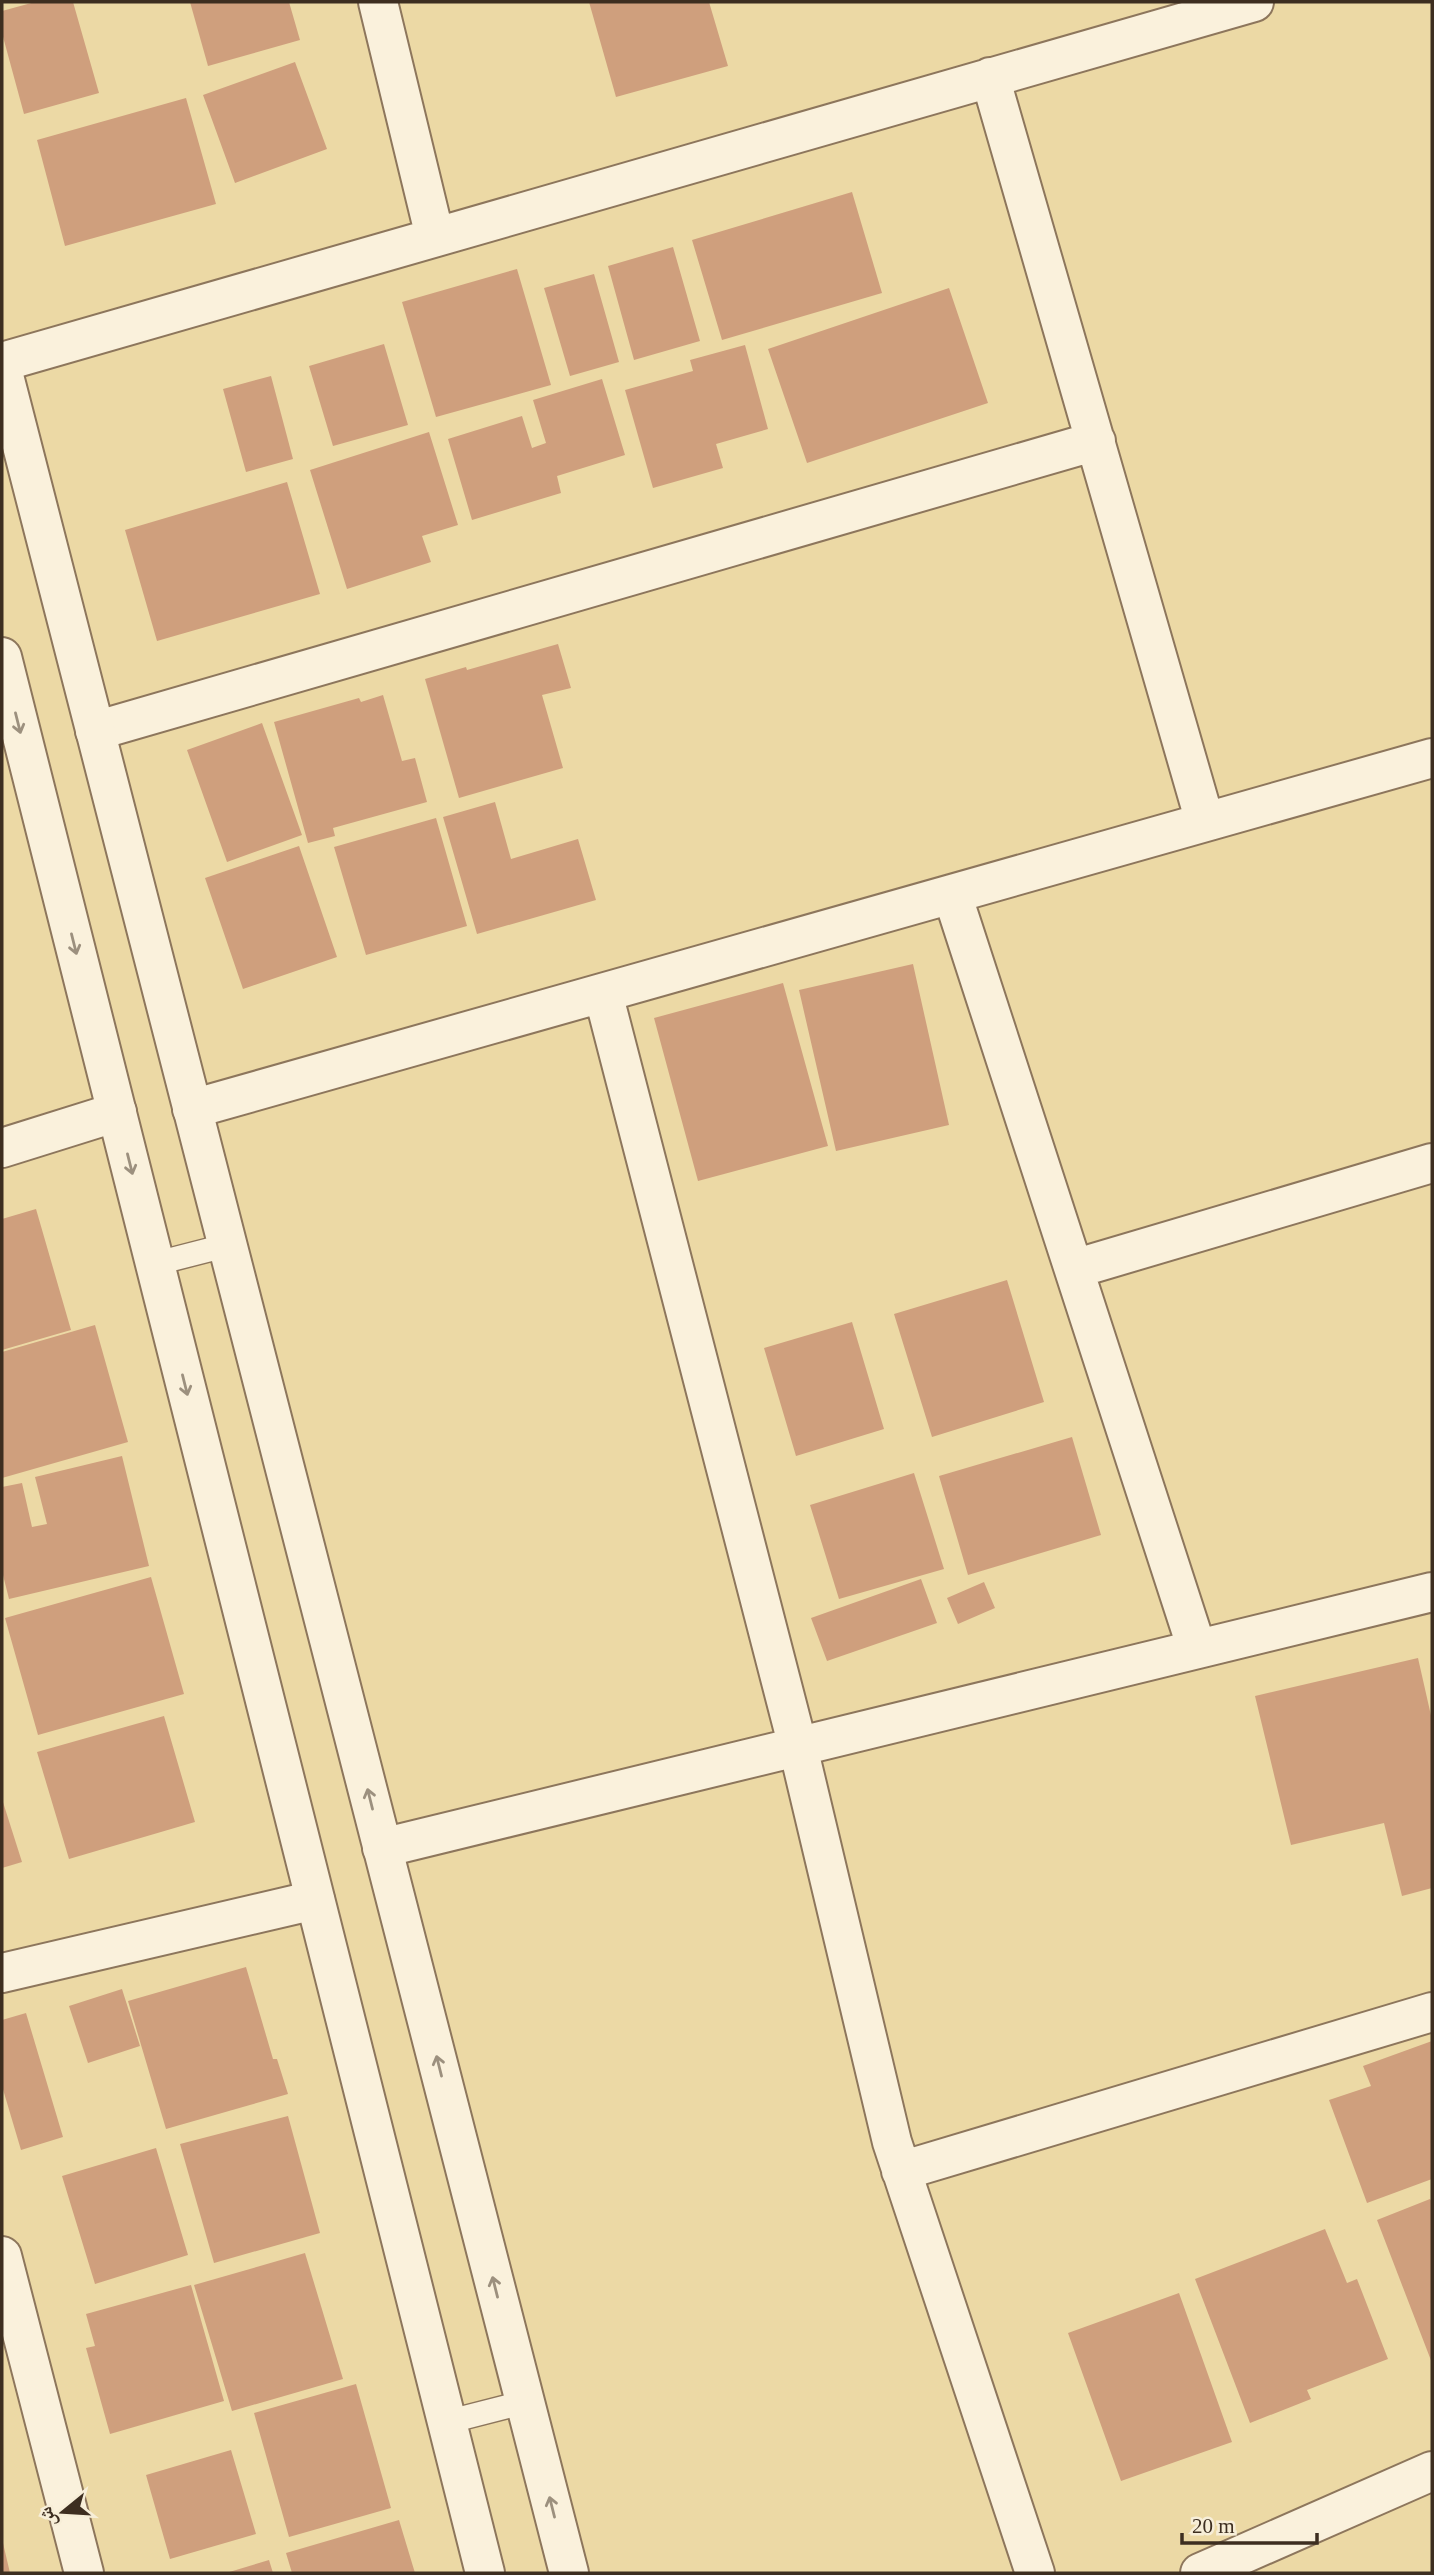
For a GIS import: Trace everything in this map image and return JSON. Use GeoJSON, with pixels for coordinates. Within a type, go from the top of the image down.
{"type":"FeatureCollection","features":[{"type":"Feature","properties":{"kind":"street"},"geometry":{"type":"LineString","coordinates":[[378,2],[435,237]]}},
{"type":"Feature","properties":{"kind":"street"},"geometry":{"type":"LineString","coordinates":[[2,362],[990,77],[1214,7],[1254,2]]}},
{"type":"Feature","properties":{"kind":"street"},"geometry":{"type":"LineString","coordinates":[[990,77],[1205,822]]}},
{"type":"Feature","properties":{"kind":"street"},"geometry":{"type":"LineString","coordinates":[[2,368],[569,2573]]}},
{"type":"Feature","properties":{"kind":"street"},"geometry":{"type":"LineString","coordinates":[[95,731],[1096,441]]}},
{"type":"Feature","properties":{"kind":"street"},"geometry":{"type":"LineString","coordinates":[[2,657],[485,2573]]}},
{"type":"Feature","properties":{"kind":"street"},"geometry":{"type":"LineString","coordinates":[[192,1109],[1432,758]]}},
{"type":"Feature","properties":{"kind":"street"},"geometry":{"type":"LineString","coordinates":[[952,894],[1197,1649]]}},
{"type":"Feature","properties":{"kind":"street"},"geometry":{"type":"LineString","coordinates":[[603,993],[797,1746],[891,2141],[1035,2573]]}},
{"type":"Feature","properties":{"kind":"street"},"geometry":{"type":"LineString","coordinates":[[2,1148],[117,1112]]}},
{"type":"Feature","properties":{"kind":"street"},"geometry":{"type":"LineString","coordinates":[[1074,1269],[1432,1163]]}},
{"type":"Feature","properties":{"kind":"street"},"geometry":{"type":"LineString","coordinates":[[382,1848],[1432,1592]]}},
{"type":"Feature","properties":{"kind":"street"},"geometry":{"type":"LineString","coordinates":[[2,1973],[315,1900]]}},
{"type":"Feature","properties":{"kind":"street"},"geometry":{"type":"LineString","coordinates":[[901,2171],[1432,2012]]}},
{"type":"Feature","properties":{"kind":"street"},"geometry":{"type":"LineString","coordinates":[[2,2256],[84,2573]]}},
{"type":"Feature","properties":{"kind":"street"},"geometry":{"type":"LineString","coordinates":[[1200,2573],[1432,2471]]}},
{"type":"Feature","properties":{"kind":"lane"},"geometry":{"type":"LineString","coordinates":[[154,1264],[228,1245]]}},
{"type":"Feature","properties":{"kind":"lane"},"geometry":{"type":"LineString","coordinates":[[447,2422],[525,2402]]}},
{"type":"Feature","properties":{"kind":"sand"},"geometry":{"type":"Polygon","coordinates":[[[2,2],[1432,2],[1432,2573],[2,2573],[2,2]]]}},
{"type":"Feature","properties":{"kind":"building"},"geometry":{"type":"Polygon","coordinates":[[[35,2],[73,2],[99,93],[24,114],[2,33],[2,11],[35,2]]]}},
{"type":"Feature","properties":{"kind":"building"},"geometry":{"type":"Polygon","coordinates":[[[190,2],[289,2],[300,40],[208,66],[190,2]]]}},
{"type":"Feature","properties":{"kind":"building"},"geometry":{"type":"Polygon","coordinates":[[[589,2],[709,2],[728,66],[616,97],[589,2]]]}},
{"type":"Feature","properties":{"kind":"building"},"geometry":{"type":"Polygon","coordinates":[[[295,62],[327,149],[235,183],[203,95],[295,62]]]}},
{"type":"Feature","properties":{"kind":"building"},"geometry":{"type":"Polygon","coordinates":[[[186,98],[216,204],[65,246],[37,140],[186,98]]]}},
{"type":"Feature","properties":{"kind":"building"},"geometry":{"type":"Polygon","coordinates":[[[852,192],[882,293],[722,340],[692,240],[852,192]]]}},
{"type":"Feature","properties":{"kind":"building"},"geometry":{"type":"Polygon","coordinates":[[[673,247],[700,341],[634,360],[608,266],[673,247]]]}},
{"type":"Feature","properties":{"kind":"building"},"geometry":{"type":"Polygon","coordinates":[[[517,269],[551,385],[436,417],[402,302],[517,269]]]}},
{"type":"Feature","properties":{"kind":"building"},"geometry":{"type":"Polygon","coordinates":[[[594,274],[619,362],[570,376],[544,288],[594,274]]]}},
{"type":"Feature","properties":{"kind":"building"},"geometry":{"type":"Polygon","coordinates":[[[949,288],[988,403],[807,463],[768,349],[949,288]]]}},
{"type":"Feature","properties":{"kind":"building"},"geometry":{"type":"Polygon","coordinates":[[[384,344],[408,425],[333,446],[309,366],[384,344]]]}},
{"type":"Feature","properties":{"kind":"building"},"geometry":{"type":"Polygon","coordinates":[[[745,345],[768,429],[716,444],[723,468],[653,488],[625,390],[693,371],[690,360],[745,345]]]}},
{"type":"Feature","properties":{"kind":"building"},"geometry":{"type":"Polygon","coordinates":[[[271,376],[293,459],[246,472],[223,389],[271,376]]]}},
{"type":"Feature","properties":{"kind":"building"},"geometry":{"type":"Polygon","coordinates":[[[602,379],[625,455],[557,476],[561,493],[472,520],[448,439],[522,416],[532,448],[546,443],[533,400],[602,379]]]}},
{"type":"Feature","properties":{"kind":"building"},"geometry":{"type":"Polygon","coordinates":[[[429,432],[458,525],[422,536],[431,562],[347,589],[310,470],[429,432]]]}},
{"type":"Feature","properties":{"kind":"building"},"geometry":{"type":"Polygon","coordinates":[[[287,482],[320,594],[157,641],[125,530],[287,482]]]}},
{"type":"Feature","properties":{"kind":"building"},"geometry":{"type":"Polygon","coordinates":[[[558,644],[571,688],[542,695],[563,768],[459,798],[425,679],[558,644]]]}},
{"type":"Feature","properties":{"kind":"building"},"geometry":{"type":"Polygon","coordinates":[[[383,695],[402,761],[415,758],[427,802],[333,828],[335,836],[308,843],[274,722],[359,698],[361,702],[383,695]]]}},
{"type":"Feature","properties":{"kind":"building"},"geometry":{"type":"Polygon","coordinates":[[[262,723],[302,835],[227,862],[187,750],[262,723]]]}},
{"type":"Feature","properties":{"kind":"building"},"geometry":{"type":"Polygon","coordinates":[[[495,802],[511,859],[578,839],[596,900],[477,934],[443,817],[495,802]]]}},
{"type":"Feature","properties":{"kind":"building"},"geometry":{"type":"Polygon","coordinates":[[[436,818],[467,926],[366,955],[334,847],[436,818]]]}},
{"type":"Feature","properties":{"kind":"building"},"geometry":{"type":"Polygon","coordinates":[[[299,846],[337,957],[243,989],[205,878],[299,846]]]}},
{"type":"Feature","properties":{"kind":"building"},"geometry":{"type":"Polygon","coordinates":[[[913,964],[949,1125],[836,1151],[799,990],[913,964]]]}},
{"type":"Feature","properties":{"kind":"building"},"geometry":{"type":"Polygon","coordinates":[[[783,983],[828,1146],[698,1181],[654,1018],[783,983]]]}},
{"type":"Feature","properties":{"kind":"building"},"geometry":{"type":"Polygon","coordinates":[[[36,1209],[71,1330],[2,1350],[2,1219],[36,1209]]]}},
{"type":"Feature","properties":{"kind":"building"},"geometry":{"type":"Polygon","coordinates":[[[1007,1280],[1044,1402],[932,1437],[894,1314],[1007,1280]]]}},
{"type":"Feature","properties":{"kind":"building"},"geometry":{"type":"Polygon","coordinates":[[[852,1322],[884,1429],[796,1456],[764,1348],[852,1322]]]}},
{"type":"Feature","properties":{"kind":"building"},"geometry":{"type":"Polygon","coordinates":[[[95,1325],[128,1442],[2,1478],[2,1352],[95,1325]]]}},
{"type":"Feature","properties":{"kind":"building"},"geometry":{"type":"Polygon","coordinates":[[[1072,1437],[1101,1535],[968,1575],[939,1476],[1072,1437]]]}},
{"type":"Feature","properties":{"kind":"building"},"geometry":{"type":"Polygon","coordinates":[[[122,1456],[149,1566],[9,1599],[2,1571],[2,1487],[22,1483],[32,1527],[47,1524],[35,1477],[122,1456]]]}},
{"type":"Feature","properties":{"kind":"building"},"geometry":{"type":"Polygon","coordinates":[[[914,1473],[944,1569],[839,1599],[810,1505],[914,1473]]]}},
{"type":"Feature","properties":{"kind":"building"},"geometry":{"type":"Polygon","coordinates":[[[151,1577],[184,1694],[38,1735],[5,1618],[151,1577]]]}},
{"type":"Feature","properties":{"kind":"building"},"geometry":{"type":"Polygon","coordinates":[[[921,1579],[937,1623],[827,1661],[811,1618],[921,1579]]]}},
{"type":"Feature","properties":{"kind":"building"},"geometry":{"type":"Polygon","coordinates":[[[984,1582],[995,1608],[958,1624],[947,1598],[984,1582]]]}},
{"type":"Feature","properties":{"kind":"building"},"geometry":{"type":"Polygon","coordinates":[[[1418,1658],[1432,1720],[1432,1888],[1402,1896],[1384,1823],[1291,1845],[1255,1696],[1418,1658]]]}},
{"type":"Feature","properties":{"kind":"building"},"geometry":{"type":"Polygon","coordinates":[[[164,1716],[195,1822],[69,1859],[37,1752],[164,1716]]]}},
{"type":"Feature","properties":{"kind":"building"},"geometry":{"type":"Polygon","coordinates":[[[2,1799],[22,1862],[2,1868],[2,1799]]]}},
{"type":"Feature","properties":{"kind":"building"},"geometry":{"type":"Polygon","coordinates":[[[246,1967],[273,2059],[277,2059],[288,2094],[166,2129],[128,2001],[246,1967]]]}},
{"type":"Feature","properties":{"kind":"building"},"geometry":{"type":"Polygon","coordinates":[[[122,1989],[140,2046],[88,2063],[69,2006],[122,1989]]]}},
{"type":"Feature","properties":{"kind":"building"},"geometry":{"type":"Polygon","coordinates":[[[26,2013],[63,2137],[21,2150],[2,2086],[2,2020],[26,2013]]]}},
{"type":"Feature","properties":{"kind":"building"},"geometry":{"type":"Polygon","coordinates":[[[1432,2041],[1432,2179],[1367,2203],[1329,2100],[1371,2086],[1363,2066],[1432,2041]]]}},
{"type":"Feature","properties":{"kind":"building"},"geometry":{"type":"Polygon","coordinates":[[[288,2116],[320,2233],[214,2263],[180,2144],[288,2116]]]}},
{"type":"Feature","properties":{"kind":"building"},"geometry":{"type":"Polygon","coordinates":[[[156,2148],[188,2255],[95,2284],[62,2176],[156,2148]]]}},
{"type":"Feature","properties":{"kind":"building"},"geometry":{"type":"Polygon","coordinates":[[[1430,2199],[1432,2202],[1432,2363],[1377,2220],[1430,2199]]]}},
{"type":"Feature","properties":{"kind":"building"},"geometry":{"type":"Polygon","coordinates":[[[1325,2229],[1347,2283],[1357,2279],[1388,2359],[1307,2390],[1311,2399],[1250,2423],[1195,2279],[1325,2229]]]}},
{"type":"Feature","properties":{"kind":"building"},"geometry":{"type":"Polygon","coordinates":[[[305,2253],[343,2379],[232,2411],[194,2285],[305,2253]]]}},
{"type":"Feature","properties":{"kind":"building"},"geometry":{"type":"Polygon","coordinates":[[[191,2285],[224,2401],[110,2434],[86,2348],[95,2346],[86,2314],[191,2285]]]}},
{"type":"Feature","properties":{"kind":"building"},"geometry":{"type":"Polygon","coordinates":[[[1179,2293],[1232,2442],[1121,2481],[1068,2333],[1179,2293]]]}},
{"type":"Feature","properties":{"kind":"building"},"geometry":{"type":"Polygon","coordinates":[[[356,2384],[391,2508],[289,2537],[254,2413],[356,2384]]]}},
{"type":"Feature","properties":{"kind":"building"},"geometry":{"type":"Polygon","coordinates":[[[231,2450],[256,2534],[170,2559],[146,2475],[231,2450]]]}},
{"type":"Feature","properties":{"kind":"building"},"geometry":{"type":"Polygon","coordinates":[[[399,2520],[415,2573],[292,2573],[286,2553],[399,2520]]]}},
{"type":"Feature","properties":{"kind":"building"},"geometry":{"type":"Polygon","coordinates":[[[3,2543],[10,2573],[2,2573],[3,2543]]]}},
{"type":"Feature","properties":{"kind":"building"},"geometry":{"type":"Polygon","coordinates":[[[269,2560],[273,2573],[226,2573],[269,2560]]]}}]}
